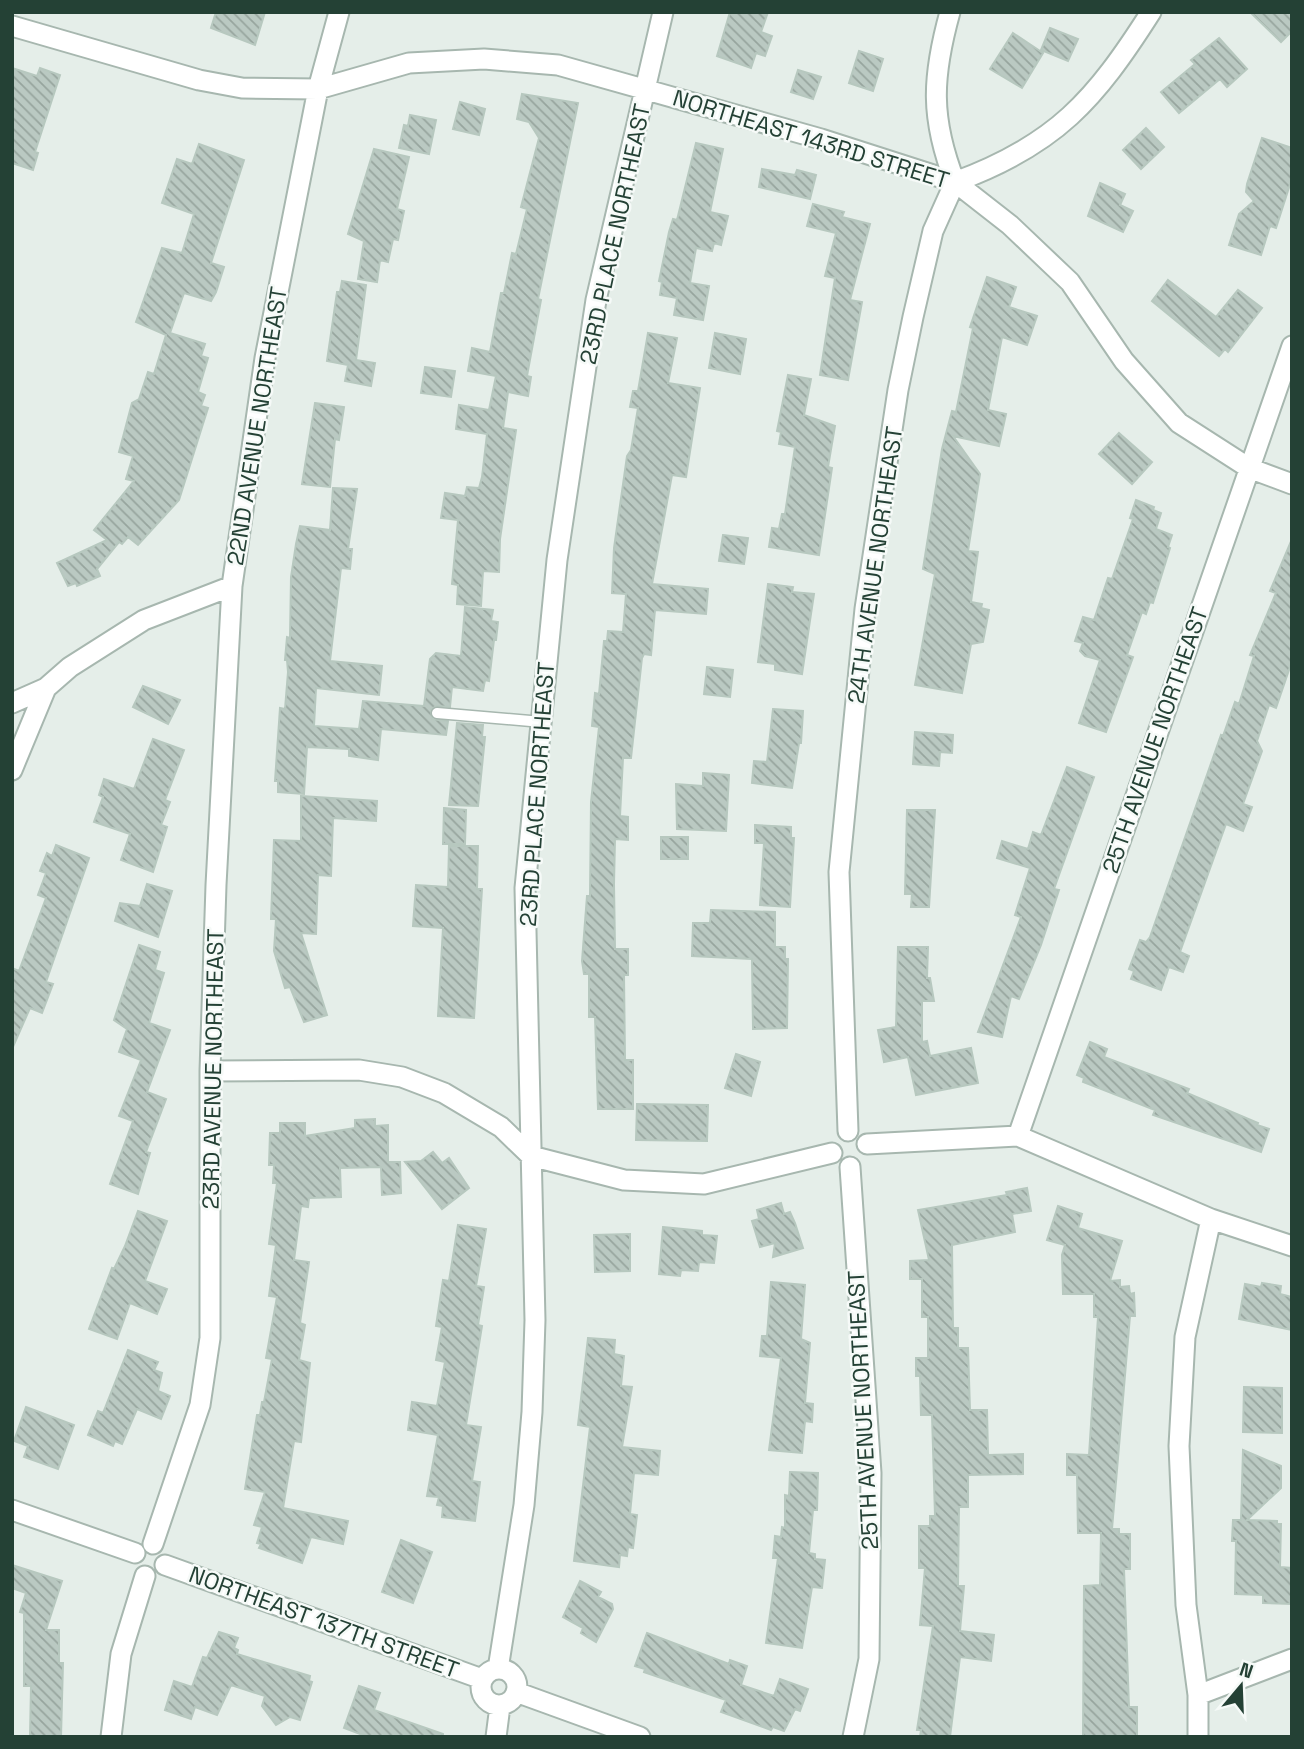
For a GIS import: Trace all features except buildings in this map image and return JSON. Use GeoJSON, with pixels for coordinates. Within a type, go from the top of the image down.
{"type":"FeatureCollection","features":[{"type":"Feature","properties":{"kind":"street","name":"22ND AVENUE NORTHEAST"},"geometry":{"type":"LineString","coordinates":[[12,769],[46,688],[71,667],[144,620],[232,586],[265,358],[318,89],[339,12]]}},
{"type":"Feature","properties":{"kind":"street","name":"23RD PLACE NORTHEAST"},"geometry":{"type":"LineString","coordinates":[[490,1674],[524,1505],[533,1412],[534,1320],[525,888],[557,559],[596,300],[663,12]]}},
{"type":"Feature","properties":{"kind":"street"},"geometry":{"type":"LineString","coordinates":[[950,12],[939,64],[935,110],[938,132],[956,181],[1018,154],[1065,121],[1113,71],[1151,12]]}},
{"type":"Feature","properties":{"kind":"street","name":"NORTHEAST 143RD STREET"},"geometry":{"type":"LineString","coordinates":[[12,26],[199,79],[242,88],[318,89],[409,63],[484,59],[558,65],[645,88],[956,181],[1010,225],[1070,282],[1124,361],[1161,407],[1197,437],[1249,468],[1292,484]]}},
{"type":"Feature","properties":{"kind":"street","name":"24TH AVENUE NORTHEAST"},"geometry":{"type":"LineString","coordinates":[[848,1131],[839,872],[865,609],[898,390],[913,317],[933,231],[956,181]]}},
{"type":"Feature","properties":{"kind":"street","name":"25TH AVENUE NORTHEAST"},"geometry":{"type":"LineString","coordinates":[[1018,1136],[1292,345]]}},
{"type":"Feature","properties":{"kind":"street","name":"23RD AVENUE NORTHEAST"},"geometry":{"type":"LineString","coordinates":[[153,1544],[200,1405],[210,1338],[210,1071],[216,885],[232,586]]}},
{"type":"Feature","properties":{"kind":"street"},"geometry":{"type":"LineString","coordinates":[[12,703],[46,688]]}},
{"type":"Feature","properties":{"kind":"street"},"geometry":{"type":"LineString","coordinates":[[210,1071],[359,1070],[402,1077],[444,1093],[501,1127],[531,1156],[624,1180],[704,1184],[832,1153]]}},
{"type":"Feature","properties":{"kind":"street"},"geometry":{"type":"LineString","coordinates":[[848,1131],[861,1135],[867,1144],[863,1161],[850,1167],[836,1161],[832,1153],[835,1138],[848,1131]]}},
{"type":"Feature","properties":{"kind":"street"},"geometry":{"type":"LineString","coordinates":[[867,1144],[1018,1136],[1211,1219],[1292,1246]]}},
{"type":"Feature","properties":{"kind":"street","name":"25TH AVENUE NORTHEAST"},"geometry":{"type":"LineString","coordinates":[[850,1167],[871,1472],[869,1658],[853,1737]]}},
{"type":"Feature","properties":{"kind":"street"},"geometry":{"type":"LineString","coordinates":[[1198,1737],[1198,1695],[1192,1672],[1186,1605],[1179,1432],[1185,1337],[1211,1219]]}},
{"type":"Feature","properties":{"kind":"street"},"geometry":{"type":"LineString","coordinates":[[12,1510],[135,1553]]}},
{"type":"Feature","properties":{"kind":"street"},"geometry":{"type":"LineString","coordinates":[[153,1544],[163,1550],[165,1564],[158,1574],[145,1576],[135,1568],[135,1553],[143,1546],[153,1544]]}},
{"type":"Feature","properties":{"kind":"street","name":"NORTHEAST 137TH STREET"},"geometry":{"type":"LineString","coordinates":[[165,1564],[490,1674]]}},
{"type":"Feature","properties":{"kind":"street"},"geometry":{"type":"LineString","coordinates":[[110,1737],[121,1654],[145,1576]]}},
{"type":"Feature","properties":{"kind":"street"},"geometry":{"type":"LineString","coordinates":[[1198,1695],[1292,1659]]}},
{"type":"Feature","properties":{"kind":"street"},"geometry":{"type":"LineString","coordinates":[[490,1674],[511,1676],[516,1692],[509,1703],[493,1705],[485,1697],[490,1674]]}},
{"type":"Feature","properties":{"kind":"street"},"geometry":{"type":"LineString","coordinates":[[516,1692],[640,1737]]}},
{"type":"Feature","properties":{"kind":"street"},"geometry":{"type":"LineString","coordinates":[[496,1737],[500,1706]]}},
{"type":"Feature","properties":{"kind":"lane"},"geometry":{"type":"LineString","coordinates":[[437,713],[542,722]]}}]}
